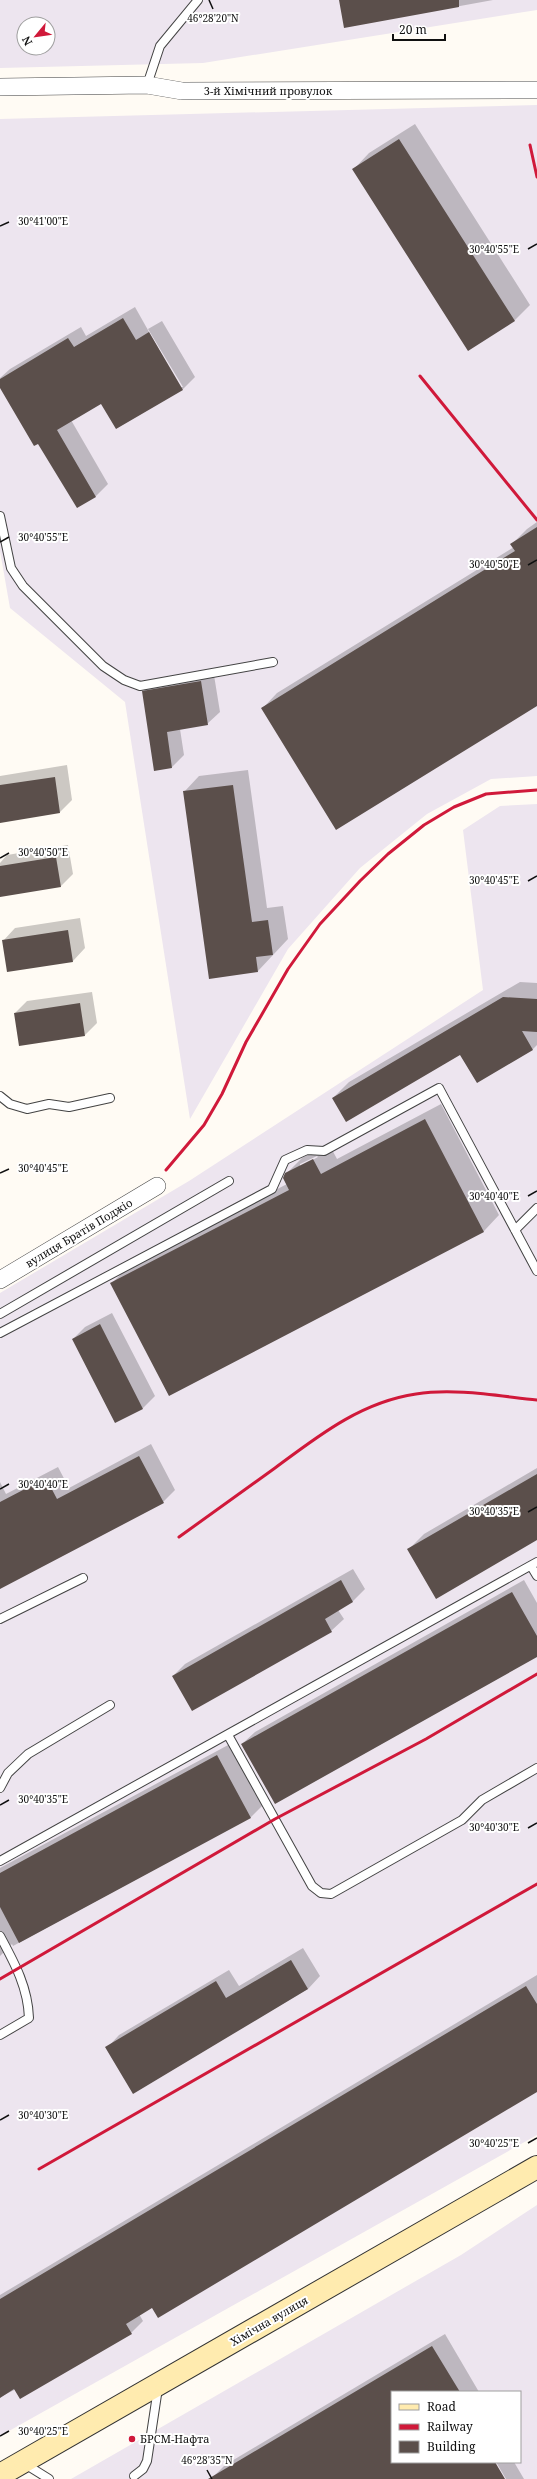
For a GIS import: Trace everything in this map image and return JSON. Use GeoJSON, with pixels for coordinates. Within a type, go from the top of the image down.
{"type":"FeatureCollection","features":[{"type":"Feature","properties":{"kind":"main road","name":"Хімічна вулиця"},"geometry":{"type":"LineString","coordinates":[[0,2475],[537,2167]]}},
{"type":"Feature","properties":{"kind":"street","name":"3-й Хімічний провулок"},"geometry":{"type":"LineString","coordinates":[[0,87],[147,85],[182,91],[537,90]]}},
{"type":"Feature","properties":{"kind":"street","name":"вулиця Братів Поджіо"},"geometry":{"type":"LineString","coordinates":[[0,1280],[157,1186]]}},
{"type":"Feature","properties":{"kind":"lane"},"geometry":{"type":"LineString","coordinates":[[147,85],[160,46],[198,0]]}},
{"type":"Feature","properties":{"kind":"lane"},"geometry":{"type":"LineString","coordinates":[[0,516],[11,568],[23,586],[103,666],[124,680],[140,686],[273,662]]}},
{"type":"Feature","properties":{"kind":"lane"},"geometry":{"type":"LineString","coordinates":[[0,1334],[272,1189],[285,1160],[307,1150],[324,1151],[440,1088],[537,1271]]}},
{"type":"Feature","properties":{"kind":"lane"},"geometry":{"type":"LineString","coordinates":[[0,1096],[10,1104],[27,1109],[49,1104],[69,1107],[110,1098]]}},
{"type":"Feature","properties":{"kind":"lane"},"geometry":{"type":"LineString","coordinates":[[0,1314],[229,1181]]}},
{"type":"Feature","properties":{"kind":"lane"},"geometry":{"type":"LineString","coordinates":[[515,1230],[537,1208]]}},
{"type":"Feature","properties":{"kind":"lane"},"geometry":{"type":"LineString","coordinates":[[0,1861],[534,1564],[537,1576]]}},
{"type":"Feature","properties":{"kind":"lane"},"geometry":{"type":"LineString","coordinates":[[0,1619],[82,1578]]}},
{"type":"Feature","properties":{"kind":"lane"},"geometry":{"type":"LineString","coordinates":[[0,1788],[8,1773],[28,1754],[110,1705]]}},
{"type":"Feature","properties":{"kind":"lane"},"geometry":{"type":"LineString","coordinates":[[228,1735],[312,1886],[321,1893],[331,1894],[462,1820],[482,1800],[537,1768]]}},
{"type":"Feature","properties":{"kind":"lane"},"geometry":{"type":"LineString","coordinates":[[0,1936],[18,1969],[28,2002],[29,2018],[0,2035]]}},
{"type":"Feature","properties":{"kind":"lane"},"geometry":{"type":"LineString","coordinates":[[134,2476],[144,2469],[159,2384]]}},
{"type":"Feature","properties":{"kind":"lane"},"geometry":{"type":"LineString","coordinates":[[22,2462],[48,2479]]}},
{"type":"Feature","properties":{"kind":"shaded area"},"geometry":{"type":"Polygon","coordinates":[[[0,0],[537,0],[537,10],[203,63],[0,68],[0,0]]]}},
{"type":"Feature","properties":{"kind":"shaded area"},"geometry":{"type":"Polygon","coordinates":[[[537,105],[537,776],[491,779],[427,814],[360,868],[288,949],[190,1119],[125,702],[10,608],[0,551],[0,119],[537,105]]]}},
{"type":"Feature","properties":{"kind":"shaded area"},"geometry":{"type":"Polygon","coordinates":[[[537,804],[537,2135],[0,2436],[0,1293],[189,1181],[483,990],[463,830],[500,806],[537,804]]]}},
{"type":"Feature","properties":{"kind":"shaded area"},"geometry":{"type":"Polygon","coordinates":[[[537,2205],[537,2479],[71,2479],[461,2255],[537,2205]]]}},
{"type":"Feature","properties":{"kind":"building"},"geometry":{"type":"Polygon","coordinates":[[[339,0],[459,0],[459,7],[344,28],[339,0]]]}},
{"type":"Feature","properties":{"kind":"building"},"geometry":{"type":"Polygon","coordinates":[[[399,139],[515,321],[468,351],[352,169],[399,139]]]}},
{"type":"Feature","properties":{"kind":"building"},"geometry":{"type":"Polygon","coordinates":[[[123,318],[136,340],[149,332],[183,390],[116,429],[101,404],[57,430],[96,497],[77,508],[38,444],[34,446],[0,388],[0,379],[68,338],[74,347],[123,318]]]}},
{"type":"Feature","properties":{"kind":"building"},"geometry":{"type":"Polygon","coordinates":[[[537,527],[537,706],[336,830],[261,708],[515,551],[510,544],[537,527]]]}},
{"type":"Feature","properties":{"kind":"building"},"geometry":{"type":"Polygon","coordinates":[[[201,681],[208,725],[167,732],[172,768],[154,771],[142,691],[201,681]]]}},
{"type":"Feature","properties":{"kind":"building"},"geometry":{"type":"Polygon","coordinates":[[[55,777],[60,813],[0,823],[0,785],[55,777]]]}},
{"type":"Feature","properties":{"kind":"building"},"geometry":{"type":"Polygon","coordinates":[[[233,785],[252,922],[268,920],[273,955],[256,957],[258,972],[209,979],[183,791],[233,785]]]}},
{"type":"Feature","properties":{"kind":"building"},"geometry":{"type":"Polygon","coordinates":[[[56,857],[61,887],[0,897],[0,866],[56,857]]]}},
{"type":"Feature","properties":{"kind":"building"},"geometry":{"type":"Polygon","coordinates":[[[68,930],[73,962],[7,972],[2,940],[68,930]]]}},
{"type":"Feature","properties":{"kind":"building"},"geometry":{"type":"Polygon","coordinates":[[[503,997],[537,999],[537,1032],[522,1031],[533,1050],[477,1083],[460,1055],[346,1122],[332,1098],[503,997]]]}},
{"type":"Feature","properties":{"kind":"building"},"geometry":{"type":"Polygon","coordinates":[[[80,1003],[85,1036],[19,1046],[14,1013],[80,1003]]]}},
{"type":"Feature","properties":{"kind":"building"},"geometry":{"type":"Polygon","coordinates":[[[425,1119],[484,1232],[169,1396],[110,1283],[289,1190],[283,1178],[285,1173],[313,1159],[321,1174],[425,1119]]]}},
{"type":"Feature","properties":{"kind":"building"},"geometry":{"type":"Polygon","coordinates":[[[100,1324],[143,1409],[115,1423],[72,1339],[100,1324]]]}},
{"type":"Feature","properties":{"kind":"building"},"geometry":{"type":"Polygon","coordinates":[[[139,1456],[164,1503],[0,1589],[0,1502],[46,1478],[57,1499],[139,1456]]]}},
{"type":"Feature","properties":{"kind":"building"},"geometry":{"type":"Polygon","coordinates":[[[537,1474],[537,1540],[436,1599],[407,1549],[537,1474]]]}},
{"type":"Feature","properties":{"kind":"building"},"geometry":{"type":"Polygon","coordinates":[[[341,1580],[353,1602],[325,1619],[332,1632],[192,1711],[172,1676],[341,1580]]]}},
{"type":"Feature","properties":{"kind":"building"},"geometry":{"type":"Polygon","coordinates":[[[512,1592],[537,1636],[537,1657],[275,1804],[241,1744],[512,1592]]]}},
{"type":"Feature","properties":{"kind":"building"},"geometry":{"type":"Polygon","coordinates":[[[217,1755],[251,1818],[19,1943],[0,1907],[0,1873],[217,1755]]]}},
{"type":"Feature","properties":{"kind":"building"},"geometry":{"type":"Polygon","coordinates":[[[291,1960],[308,1989],[133,2094],[105,2047],[216,1981],[226,1998],[291,1960]]]}},
{"type":"Feature","properties":{"kind":"building"},"geometry":{"type":"Polygon","coordinates":[[[526,1986],[537,2004],[537,2092],[158,2318],[152,2308],[126,2324],[132,2334],[20,2399],[14,2389],[0,2398],[0,2299],[526,1986]]]}},
{"type":"Feature","properties":{"kind":"building"},"geometry":{"type":"Polygon","coordinates":[[[432,2346],[459,2391],[391,2391],[391,2463],[496,2463],[505,2479],[208,2479],[432,2346]]]}},
{"type":"Feature","properties":{"kind":"railway"},"geometry":{"type":"LineString","coordinates":[[530,145],[537,177]]}},
{"type":"Feature","properties":{"kind":"railway"},"geometry":{"type":"LineString","coordinates":[[420,376],[537,520]]}},
{"type":"Feature","properties":{"kind":"railway"},"geometry":{"type":"LineString","coordinates":[[166,1170],[204,1125],[222,1094],[246,1042],[288,969],[320,924],[360,881],[388,854],[424,825],[454,807],[486,794],[537,790]]}},
{"type":"Feature","properties":{"kind":"railway"},"geometry":{"type":"LineString","coordinates":[[179,1537],[307,1444],[341,1422],[377,1404],[396,1398],[431,1392],[476,1393],[537,1400]]}},
{"type":"Feature","properties":{"kind":"railway"},"geometry":{"type":"LineString","coordinates":[[0,1979],[275,1819],[426,1739],[537,1674]]}},
{"type":"Feature","properties":{"kind":"railway"},"geometry":{"type":"LineString","coordinates":[[39,2169],[537,1884]]}},
{"type":"Feature","properties":{"kind":"place","name":"БРСМ-Нафта"},"geometry":{"type":"Point","coordinates":[132,2439]}}]}
